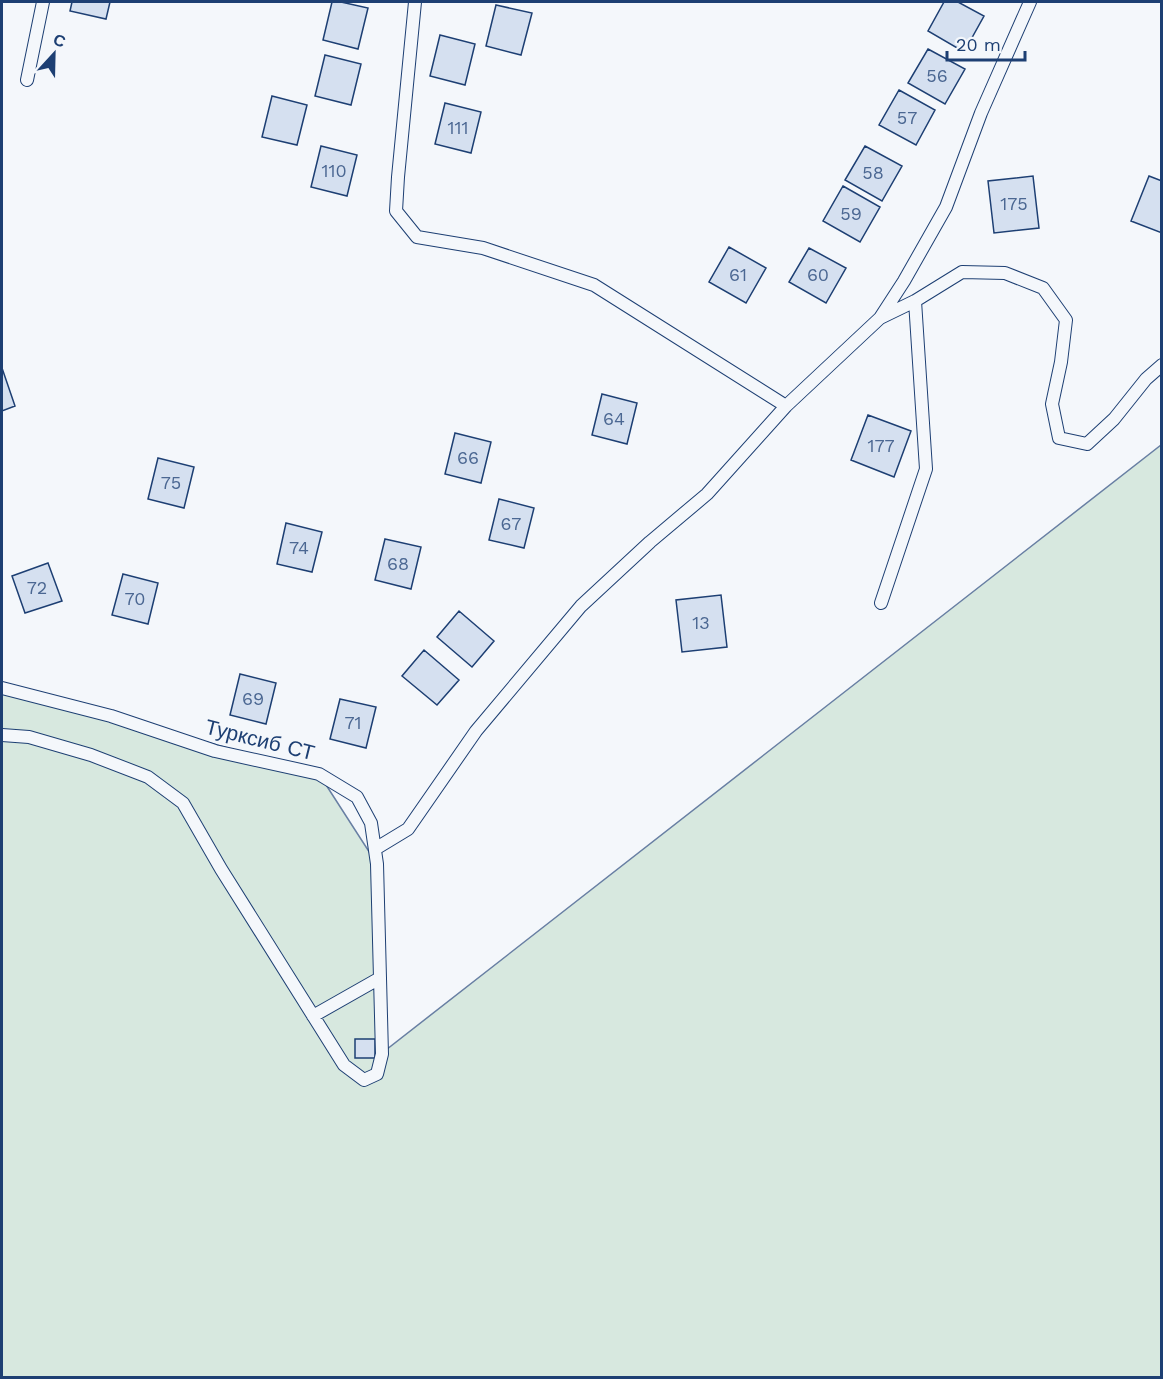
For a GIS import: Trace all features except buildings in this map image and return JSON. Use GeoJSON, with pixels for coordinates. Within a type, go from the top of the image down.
{"type":"FeatureCollection","features":[{"type":"Feature","properties":{"kind":"lane"},"geometry":{"type":"LineString","coordinates":[[27,80],[43,2]]}},
{"type":"Feature","properties":{"kind":"lane"},"geometry":{"type":"LineString","coordinates":[[415,2],[396,211],[417,237],[483,248],[594,285],[786,406]]}},
{"type":"Feature","properties":{"kind":"lane"},"geometry":{"type":"LineString","coordinates":[[375,849],[408,829],[476,731],[581,606],[650,542],[707,494],[786,406],[880,318],[946,207],[981,113],[1030,2]]}},
{"type":"Feature","properties":{"kind":"lane"},"geometry":{"type":"LineString","coordinates":[[880,318],[915,301],[963,272],[1005,273],[1043,288],[1066,320],[1052,404],[1059,438],[1087,444],[1114,419],[1146,379],[1161,365]]}},
{"type":"Feature","properties":{"kind":"lane"},"geometry":{"type":"LineString","coordinates":[[881,603],[926,469],[915,301]]}},
{"type":"Feature","properties":{"kind":"lane","name":"Турксиб СТ"},"geometry":{"type":"LineString","coordinates":[[2,688],[111,716],[215,751],[320,774],[357,796],[371,823],[377,864],[382,1054],[377,1074],[364,1080],[344,1065],[313,1016]]}},
{"type":"Feature","properties":{"kind":"lane"},"geometry":{"type":"LineString","coordinates":[[2,735],[29,737],[91,755],[148,777],[183,803],[221,869],[313,1016],[380,978]]}},
{"type":"Feature","properties":{"kind":"shaded area"},"geometry":{"type":"Polygon","coordinates":[[[1161,445],[1161,1377],[2,1377],[2,684],[319,774],[377,864],[382,1053],[1161,445]]]}}]}
